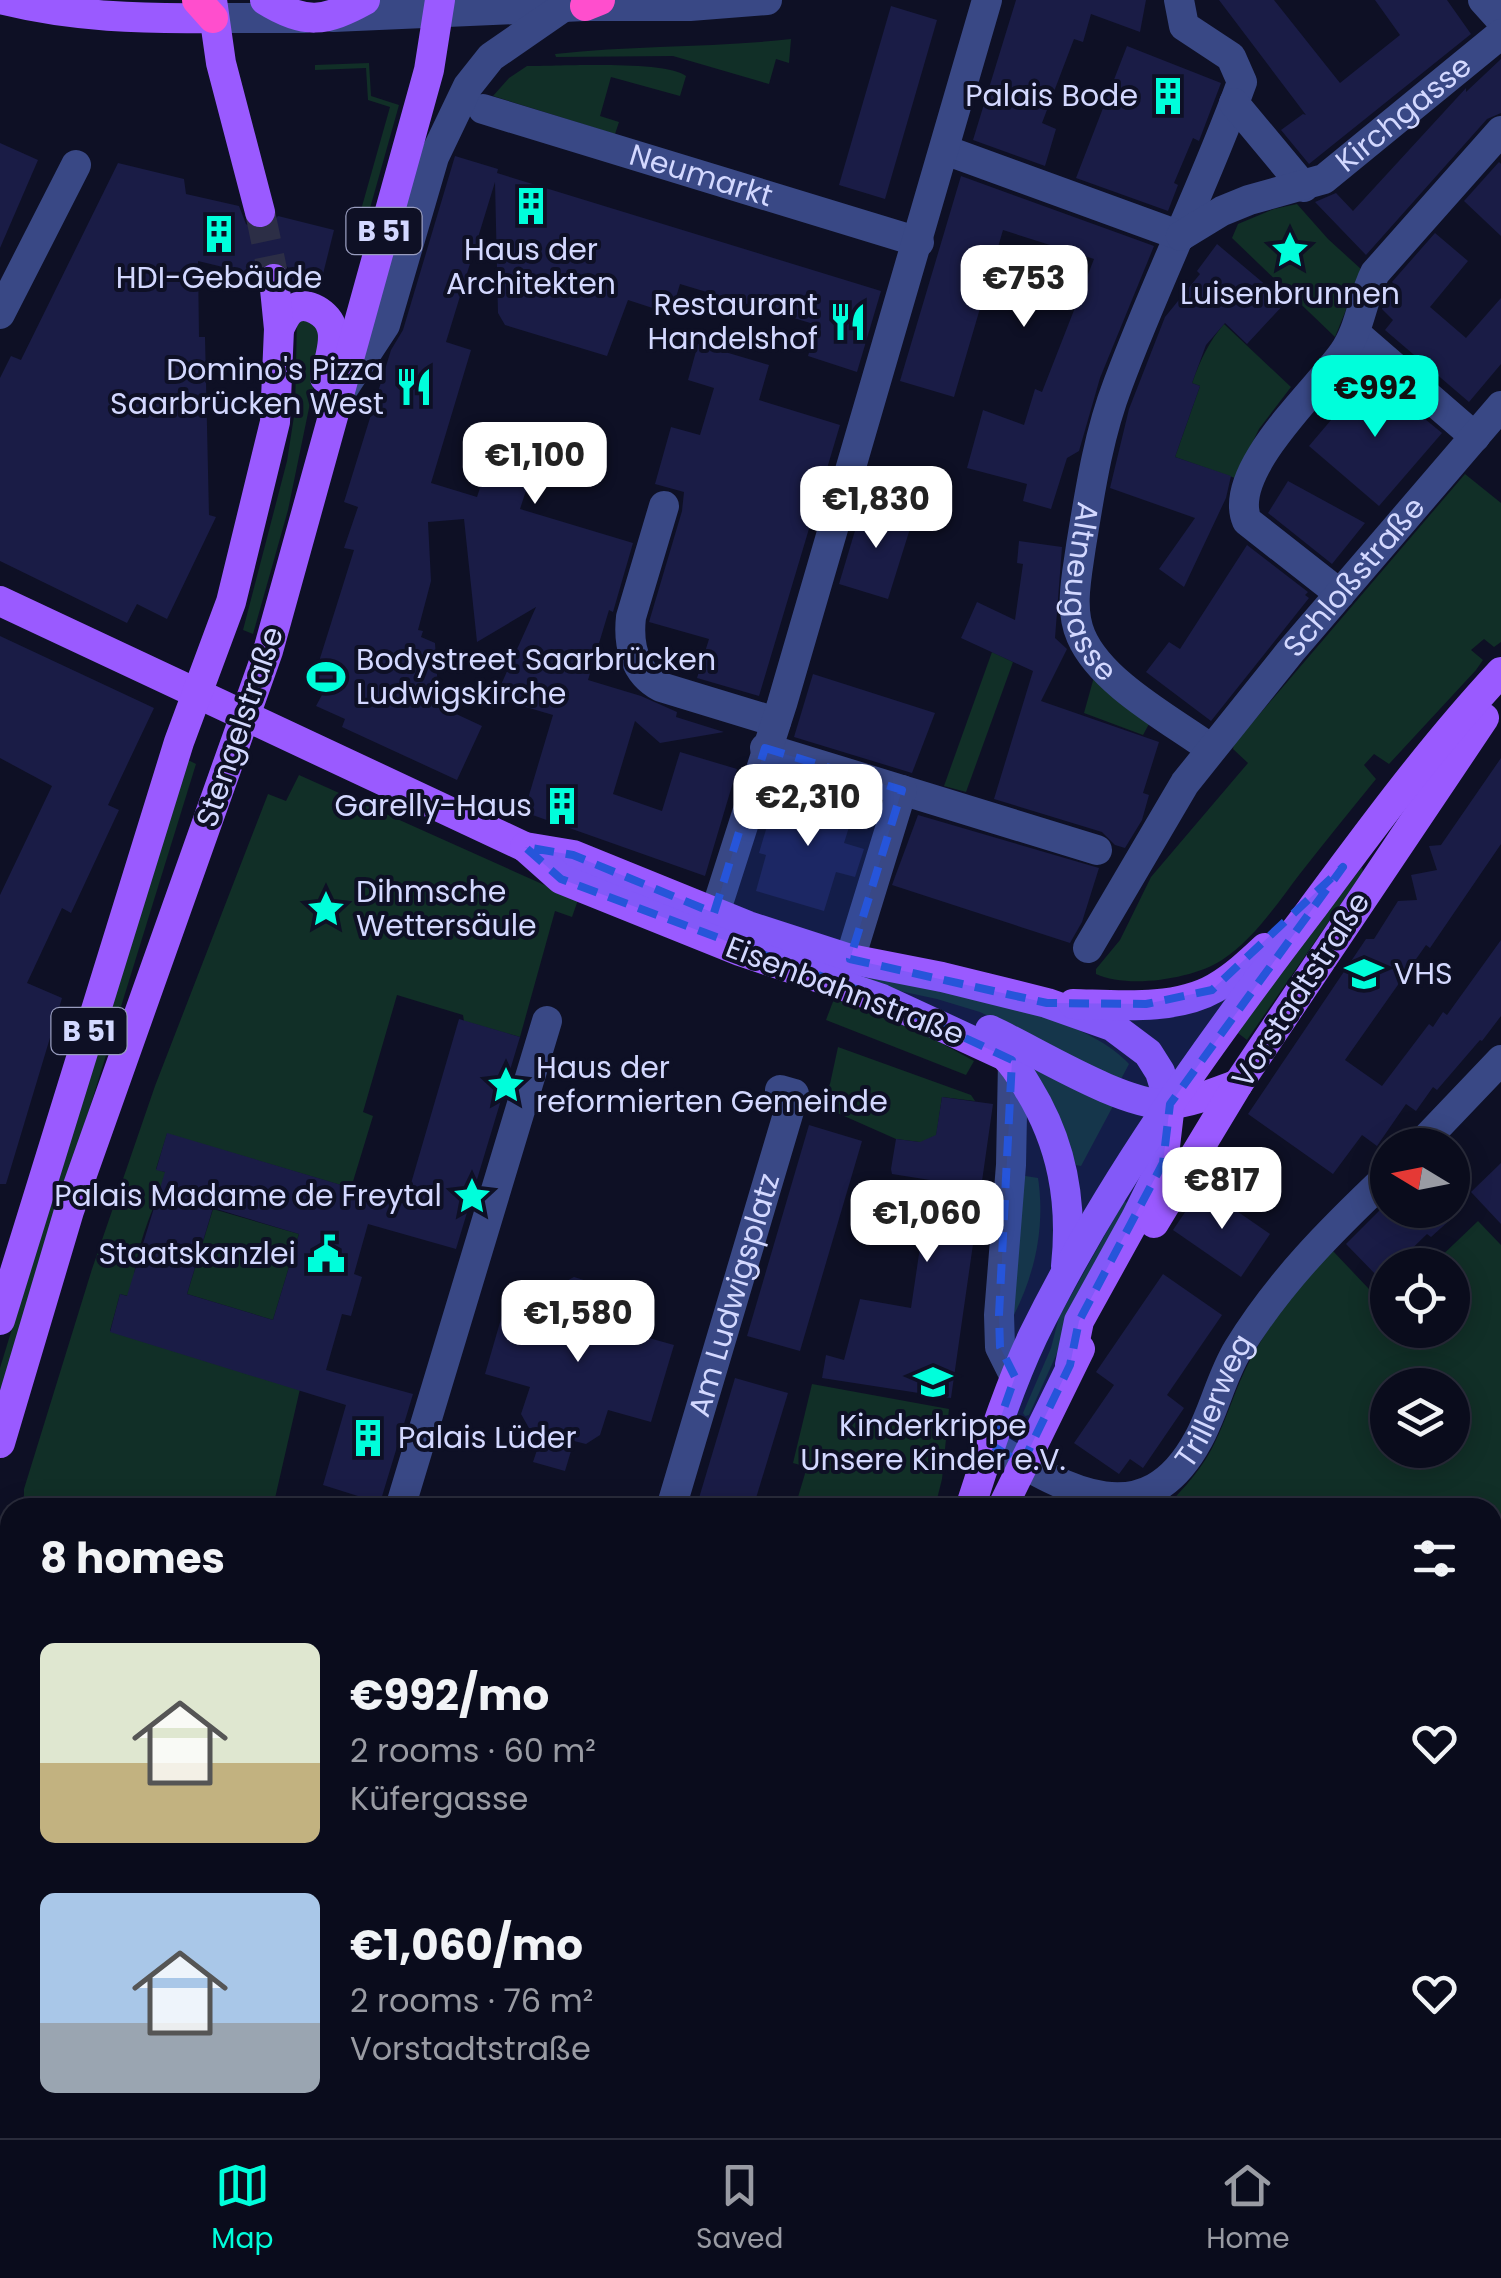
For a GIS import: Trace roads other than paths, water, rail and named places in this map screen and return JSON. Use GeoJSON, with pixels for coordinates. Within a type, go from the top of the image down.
{"type":"FeatureCollection","features":[{"type":"Feature","properties":{"kind":"main road"},"geometry":{"type":"LineString","coordinates":[[4,0],[48,11],[120,18],[207,6],[260,212]]}},
{"type":"Feature","properties":{"kind":"main road"},"geometry":{"type":"LineString","coordinates":[[265,0],[321,18],[365,0]]}},
{"type":"Feature","properties":{"kind":"main road","name":"Stengelstraße"},"geometry":{"type":"LineString","coordinates":[[0,1443],[69,1212],[268,652],[429,70],[440,6]]}},
{"type":"Feature","properties":{"kind":"main road","name":"Stengelstraße"},"geometry":{"type":"LineString","coordinates":[[0,1320],[11,1242],[178,742],[232,602],[268,460],[277,406],[274,280]]}},
{"type":"Feature","properties":{"kind":"main road"},"geometry":{"type":"LineString","coordinates":[[278,329],[291,310],[309,306],[326,316],[332,325],[334,340],[315,424],[316,485]]}},
{"type":"Feature","properties":{"kind":"main road","name":"Eisenbahnstraße"},"geometry":{"type":"LineString","coordinates":[[0,602],[525,848],[561,879],[740,951],[882,999],[1012,1062]]}},
{"type":"Feature","properties":{"kind":"main road","name":"Vorstadtstraße"},"geometry":{"type":"LineString","coordinates":[[973,1498],[1015,1377],[1115,1187],[1229,1018],[1471,704],[1501,672]]}},
{"type":"Feature","properties":{"kind":"main road","name":"Vorstadtstraße"},"geometry":{"type":"LineString","coordinates":[[1007,1498],[1070,1366],[1238,1084],[1501,694]]}},
{"type":"Feature","properties":{"kind":"main road","name":"Eisenbahnstraße"},"geometry":{"type":"LineString","coordinates":[[525,848],[573,855],[714,913],[850,959],[1047,1003]]}},
{"type":"Feature","properties":{"kind":"main road"},"geometry":{"type":"LineString","coordinates":[[1047,1003],[1146,1004],[1212,990],[1266,948],[1322,883],[1343,867]]}},
{"type":"Feature","properties":{"kind":"main road"},"geometry":{"type":"LineString","coordinates":[[882,999],[967,1020],[1150,1103],[1170,1104],[1238,1084]]}},
{"type":"Feature","properties":{"kind":"main road"},"geometry":{"type":"LineString","coordinates":[[1047,1003],[1112,1026],[1130,1037],[1148,1053],[1160,1072],[1170,1104],[1163,1163],[1131,1229],[1078,1321],[1070,1366]]}},
{"type":"Feature","properties":{"kind":"main road"},"geometry":{"type":"LineString","coordinates":[[1012,1062],[1051,1128],[1059,1154],[1068,1208],[1064,1280]]}},
{"type":"Feature","properties":{"kind":"street"},"geometry":{"type":"LineString","coordinates":[[207,6],[321,18],[440,6],[690,6],[767,0]]}},
{"type":"Feature","properties":{"kind":"street"},"geometry":{"type":"LineString","coordinates":[[714,913],[919,242],[987,0]]}},
{"type":"Feature","properties":{"kind":"street","name":"Altneugasse"},"geometry":{"type":"LineString","coordinates":[[1179,0],[1184,26],[1231,58],[1242,82],[1182,236],[1117,386],[1098,450],[1075,583],[1076,617],[1081,637],[1103,668],[1204,744]]}},
{"type":"Feature","properties":{"kind":"street"},"geometry":{"type":"LineString","coordinates":[[1484,0],[1501,20]]}},
{"type":"Feature","properties":{"kind":"street"},"geometry":{"type":"LineString","coordinates":[[341,393],[385,325],[434,157],[468,86],[491,58],[582,5]]}},
{"type":"Feature","properties":{"kind":"street","name":"Kirchgasse"},"geometry":{"type":"LineString","coordinates":[[1304,187],[1324,179],[1501,34]]}},
{"type":"Feature","properties":{"kind":"street"},"geometry":{"type":"LineString","coordinates":[[945,150],[1182,236],[1222,210],[1304,187],[1234,102]]}},
{"type":"Feature","properties":{"kind":"street","name":"Neumarkt"},"geometry":{"type":"LineString","coordinates":[[484,110],[919,242]]}},
{"type":"Feature","properties":{"kind":"street"},"geometry":{"type":"LineString","coordinates":[[1340,594],[1247,521],[1244,494],[1273,436],[1332,368],[1355,334],[1359,311],[1374,273],[1501,132]]}},
{"type":"Feature","properties":{"kind":"street"},"geometry":{"type":"LineString","coordinates":[[0,314],[76,165]]}},
{"type":"Feature","properties":{"kind":"street"},"geometry":{"type":"LineString","coordinates":[[1355,334],[1469,444]]}},
{"type":"Feature","properties":{"kind":"street","name":"Schloßstraße"},"geometry":{"type":"LineString","coordinates":[[1088,948],[1185,784],[1204,744],[1340,594],[1501,406]]}},
{"type":"Feature","properties":{"kind":"street"},"geometry":{"type":"LineString","coordinates":[[664,506],[630,633],[633,653],[650,681],[902,790],[1097,850]]}},
{"type":"Feature","properties":{"kind":"street"},"geometry":{"type":"LineString","coordinates":[[850,959],[902,790]]}},
{"type":"Feature","properties":{"kind":"street"},"geometry":{"type":"LineString","coordinates":[[403,1498],[547,1021]]}},
{"type":"Feature","properties":{"kind":"street"},"geometry":{"type":"LineString","coordinates":[[1436,1128],[1501,1060]]}},
{"type":"Feature","properties":{"kind":"street"},"geometry":{"type":"LineString","coordinates":[[1012,1062],[1011,1164],[999,1314],[1000,1346],[1015,1377]]}},
{"type":"Feature","properties":{"kind":"street","name":"Am Ludwigsplatz"},"geometry":{"type":"LineString","coordinates":[[674,1498],[794,1094],[780,1090]]}},
{"type":"Feature","properties":{"kind":"street","name":"Trillerweg"},"geometry":{"type":"LineString","coordinates":[[990,1446],[1072,1488],[1100,1496],[1129,1498],[1156,1490],[1181,1469],[1200,1437],[1236,1354],[1265,1307],[1314,1246],[1370,1193]]}},
{"type":"Feature","properties":{"kind":"tunnel"},"geometry":{"type":"LineString","coordinates":[[260,212],[274,279]]}},
{"type":"Feature","properties":{"kind":"place","name":"Palais Bode"},"geometry":{"type":"Point","coordinates":[1168,96]}},
{"type":"Feature","properties":{"kind":"place","name":"Haus der Architekten"},"geometry":{"type":"Point","coordinates":[531,206]}},
{"type":"Feature","properties":{"kind":"place","name":"HDI-Gebäude"},"geometry":{"type":"Point","coordinates":[219,234]}},
{"type":"Feature","properties":{"kind":"place","name":"Luisenbrunnen"},"geometry":{"type":"Point","coordinates":[1290,250]}},
{"type":"Feature","properties":{"kind":"place","name":"Restaurant Handelshof"},"geometry":{"type":"Point","coordinates":[848,322]}},
{"type":"Feature","properties":{"kind":"place","name":"Domino's Pizza Saarbrücken West"},"geometry":{"type":"Point","coordinates":[414,387]}},
{"type":"Feature","properties":{"kind":"place","name":"Bodystreet Saarbrücken Ludwigskirche"},"geometry":{"type":"Point","coordinates":[326,677]}},
{"type":"Feature","properties":{"kind":"place","name":"Garelly-Haus"},"geometry":{"type":"Point","coordinates":[562,806]}},
{"type":"Feature","properties":{"kind":"place","name":"Dihmsche Wettersäule"},"geometry":{"type":"Point","coordinates":[326,909]}},
{"type":"Feature","properties":{"kind":"place","name":"VHS"},"geometry":{"type":"Point","coordinates":[1364,974]}},
{"type":"Feature","properties":{"kind":"place","name":"Haus der reformierten Gemeinde"},"geometry":{"type":"Point","coordinates":[506,1085]}},
{"type":"Feature","properties":{"kind":"place","name":"Palais Madame de Freytal"},"geometry":{"type":"Point","coordinates":[472,1196]}},
{"type":"Feature","properties":{"kind":"place","name":"Staatskanzlei"},"geometry":{"type":"Point","coordinates":[326,1254]}},
{"type":"Feature","properties":{"kind":"place","name":"Kinderkrippe Unsere Kinder e.V."},"geometry":{"type":"Point","coordinates":[933,1382]}},
{"type":"Feature","properties":{"kind":"place","name":"Palais Lüder"},"geometry":{"type":"Point","coordinates":[368,1438]}}]}
